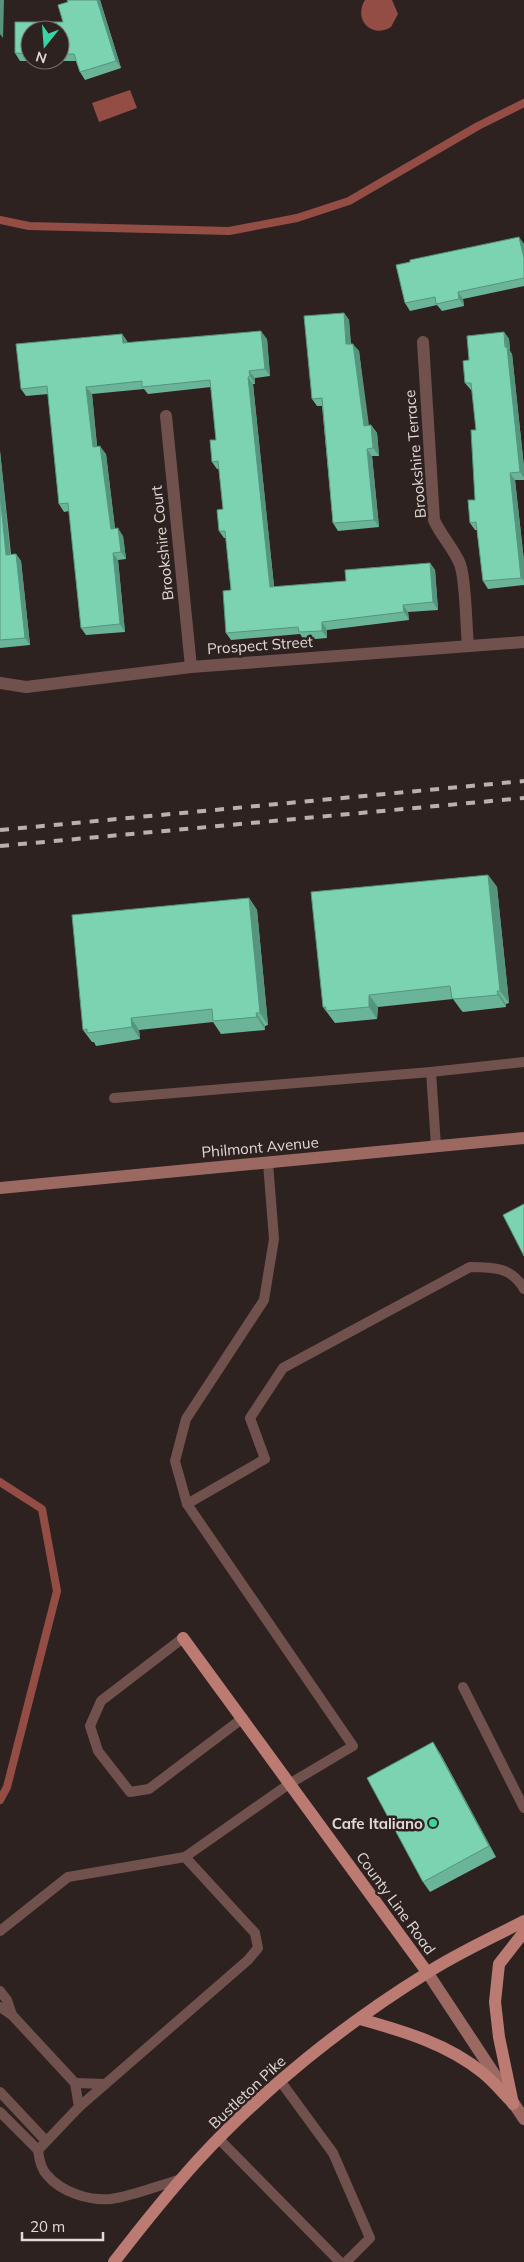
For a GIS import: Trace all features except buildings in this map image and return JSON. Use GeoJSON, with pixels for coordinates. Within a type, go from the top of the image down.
{"type":"FeatureCollection","features":[{"type":"Feature","properties":{"kind":"main road","name":"Philmont Avenue"},"geometry":{"type":"LineString","coordinates":[[0,1188],[524,1138]]}},
{"type":"Feature","properties":{"kind":"main road","name":"County Line Road"},"geometry":{"type":"LineString","coordinates":[[182,1638],[243,1718],[427,1972],[524,2119]]}},
{"type":"Feature","properties":{"kind":"main road","name":"Bustleton Pike"},"geometry":{"type":"LineString","coordinates":[[114,2262],[182,2179],[220,2139],[281,2082],[360,2019],[427,1972],[524,1921]]}},
{"type":"Feature","properties":{"kind":"main road"},"geometry":{"type":"LineString","coordinates":[[514,2104],[499,2037],[495,2002],[499,1964],[524,1932]]}},
{"type":"Feature","properties":{"kind":"main road"},"geometry":{"type":"LineString","coordinates":[[360,2019],[409,2032],[447,2050],[483,2072],[514,2104]]}},
{"type":"Feature","properties":{"kind":"street","name":"Brookshire Terrace"},"geometry":{"type":"LineString","coordinates":[[423,342],[434,520],[440,532],[453,548],[461,566],[468,646]]}},
{"type":"Feature","properties":{"kind":"street","name":"Brookshire Court"},"geometry":{"type":"LineString","coordinates":[[166,416],[191,667]]}},
{"type":"Feature","properties":{"kind":"street","name":"Prospect Street"},"geometry":{"type":"LineString","coordinates":[[0,682],[26,686],[191,667],[524,642]]}},
{"type":"Feature","properties":{"kind":"lane"},"geometry":{"type":"LineString","coordinates":[[114,1098],[431,1072],[524,1062]]}},
{"type":"Feature","properties":{"kind":"lane"},"geometry":{"type":"LineString","coordinates":[[431,1072],[436,1146]]}},
{"type":"Feature","properties":{"kind":"lane"},"geometry":{"type":"LineString","coordinates":[[0,1931],[68,1878],[185,1857],[289,1784],[353,1746],[187,1504],[175,1462],[186,1419],[264,1300],[274,1239],[268,1163]]}},
{"type":"Feature","properties":{"kind":"lane"},"geometry":{"type":"LineString","coordinates":[[187,1504],[265,1459],[250,1418],[284,1368],[470,1267],[499,1267],[520,1282],[524,1289]]}},
{"type":"Feature","properties":{"kind":"lane"},"geometry":{"type":"LineString","coordinates":[[182,1638],[101,1701],[90,1726],[98,1752],[130,1792],[149,1789],[243,1718]]}},
{"type":"Feature","properties":{"kind":"lane"},"geometry":{"type":"LineString","coordinates":[[463,1687],[524,1808]]}},
{"type":"Feature","properties":{"kind":"lane"},"geometry":{"type":"LineString","coordinates":[[38,2150],[79,2107],[248,1960],[258,1948],[255,1932],[185,1857]]}},
{"type":"Feature","properties":{"kind":"lane"},"geometry":{"type":"LineString","coordinates":[[0,1991],[7,2000],[12,2015]]}},
{"type":"Feature","properties":{"kind":"lane"},"geometry":{"type":"LineString","coordinates":[[0,2006],[12,2015],[75,2083],[79,2107]]}},
{"type":"Feature","properties":{"kind":"lane"},"geometry":{"type":"LineString","coordinates":[[281,2082],[333,2153],[370,2238],[346,2262]]}},
{"type":"Feature","properties":{"kind":"lane"},"geometry":{"type":"LineString","coordinates":[[75,2083],[105,2084]]}},
{"type":"Feature","properties":{"kind":"lane"},"geometry":{"type":"LineString","coordinates":[[0,2092],[46,2141]]}},
{"type":"Feature","properties":{"kind":"lane"},"geometry":{"type":"LineString","coordinates":[[0,2112],[38,2150],[40,2164],[46,2175],[64,2188],[89,2199],[112,2199],[182,2179]]}},
{"type":"Feature","properties":{"kind":"lane"},"geometry":{"type":"LineString","coordinates":[[220,2139],[340,2262]]}},
{"type":"Feature","properties":{"kind":"shaded area"},"geometry":{"type":"Polygon","coordinates":[[[365,0],[392,0],[398,14],[391,27],[377,31],[366,25],[361,14],[365,0]]]}},
{"type":"Feature","properties":{"kind":"shaded area"},"geometry":{"type":"Polygon","coordinates":[[[130,90],[137,108],[99,122],[92,103],[130,90]]]}},
{"type":"Feature","properties":{"kind":"waterway"},"geometry":{"type":"LineString","coordinates":[[0,220],[29,226],[229,231],[297,218],[349,201],[478,126],[524,103]]}},
{"type":"Feature","properties":{"kind":"waterway"},"geometry":{"type":"LineString","coordinates":[[0,1482],[42,1509],[57,1591],[7,1787],[0,1800]]}},
{"type":"Feature","properties":{"kind":"railway"},"geometry":{"type":"LineString","coordinates":[[0,830],[524,781]]}},
{"type":"Feature","properties":{"kind":"railway"},"geometry":{"type":"LineString","coordinates":[[0,846],[524,798]]}},
{"type":"Feature","properties":{"kind":"place","name":"Cafe Italiano"},"geometry":{"type":"Point","coordinates":[433,1823]}}]}
